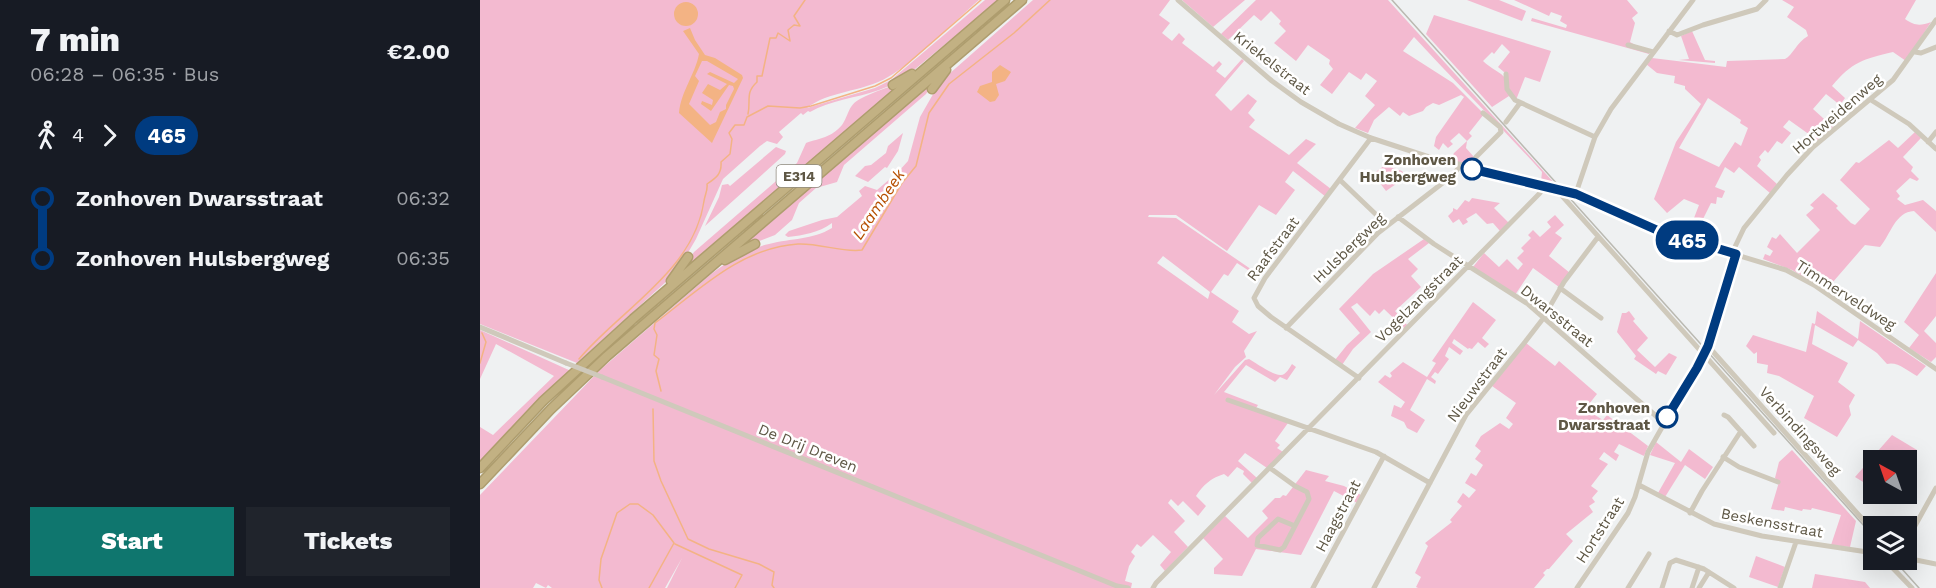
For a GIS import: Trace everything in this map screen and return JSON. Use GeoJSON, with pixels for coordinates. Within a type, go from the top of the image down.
{"type":"FeatureCollection","features":[{"type":"Feature","properties":{"kind":"highway","name":"E314"},"geometry":{"type":"LineString","coordinates":[[480,468],[564,381],[658,297],[1005,0]]}},
{"type":"Feature","properties":{"kind":"highway","name":"E314"},"geometry":{"type":"LineString","coordinates":[[480,484],[580,381],[1022,0]]}},
{"type":"Feature","properties":{"kind":"highway"},"geometry":{"type":"LineString","coordinates":[[892,85],[934,57],[940,56]]}},
{"type":"Feature","properties":{"kind":"highway"},"geometry":{"type":"LineString","coordinates":[[932,89],[951,60]]}},
{"type":"Feature","properties":{"kind":"highway"},"geometry":{"type":"LineString","coordinates":[[704,272],[755,244]]}},
{"type":"Feature","properties":{"kind":"highway"},"geometry":{"type":"LineString","coordinates":[[658,297],[688,257]]}},
{"type":"Feature","properties":{"kind":"street","name":"Kriekelstraat"},"geometry":{"type":"LineString","coordinates":[[1178,0],[1285,92],[1339,124],[1371,138],[1460,166],[1576,194],[1659,231],[1734,254]]}},
{"type":"Feature","properties":{"kind":"street"},"geometry":{"type":"LineString","coordinates":[[1576,194],[1595,137],[1618,96],[1693,0]]}},
{"type":"Feature","properties":{"kind":"street"},"geometry":{"type":"LineString","coordinates":[[1669,31],[1677,35],[1757,9],[1767,0]]}},
{"type":"Feature","properties":{"kind":"street","name":"Hortweidenweg"},"geometry":{"type":"LineString","coordinates":[[1705,352],[1744,228],[1806,154],[1893,81],[1936,20]]}},
{"type":"Feature","properties":{"kind":"street"},"geometry":{"type":"LineString","coordinates":[[1628,45],[1651,54]]}},
{"type":"Feature","properties":{"kind":"street"},"geometry":{"type":"LineString","coordinates":[[1915,52],[1920,53],[1936,47]]}},
{"type":"Feature","properties":{"kind":"street"},"geometry":{"type":"LineString","coordinates":[[1506,74],[1508,93],[1520,103],[1595,137]]}},
{"type":"Feature","properties":{"kind":"street"},"geometry":{"type":"LineString","coordinates":[[1871,100],[1909,124],[1936,149]]}},
{"type":"Feature","properties":{"kind":"street"},"geometry":{"type":"LineString","coordinates":[[1506,122],[1520,103]]}},
{"type":"Feature","properties":{"kind":"street"},"geometry":{"type":"LineString","coordinates":[[1468,168],[1501,132],[1500,127],[1483,113]]}},
{"type":"Feature","properties":{"kind":"street"},"geometry":{"type":"LineString","coordinates":[[1928,142],[1936,132]]}},
{"type":"Feature","properties":{"kind":"street","name":"Raafstraat"},"geometry":{"type":"LineString","coordinates":[[1359,378],[1258,306],[1255,294],[1371,138]]}},
{"type":"Feature","properties":{"kind":"street","name":"Hulsbergweg"},"geometry":{"type":"LineString","coordinates":[[1286,328],[1387,225],[1453,175],[1460,166]]}},
{"type":"Feature","properties":{"kind":"street"},"geometry":{"type":"LineString","coordinates":[[1340,180],[1387,225]]}},
{"type":"Feature","properties":{"kind":"street","name":"Vogelzangstraat"},"geometry":{"type":"LineString","coordinates":[[1153,588],[1156,582],[1359,378],[1540,193],[1545,185]]}},
{"type":"Feature","properties":{"kind":"street"},"geometry":{"type":"LineString","coordinates":[[1554,187],[1705,352],[1774,433]]}},
{"type":"Feature","properties":{"kind":"street","name":"Dwarsstraat"},"geometry":{"type":"LineString","coordinates":[[1398,218],[1424,238],[1528,304],[1664,423]]}},
{"type":"Feature","properties":{"kind":"street","name":"Nieuwstraat"},"geometry":{"type":"LineString","coordinates":[[1374,588],[1466,415],[1544,317],[1560,288],[1598,237]]}},
{"type":"Feature","properties":{"kind":"street","name":"Timmerveldweg"},"geometry":{"type":"LineString","coordinates":[[1734,254],[1772,265],[1802,278],[1936,369]]}},
{"type":"Feature","properties":{"kind":"street"},"geometry":{"type":"LineString","coordinates":[[1560,288],[1601,318]]}},
{"type":"Feature","properties":{"kind":"street","name":"De Drij Dreven"},"geometry":{"type":"LineString","coordinates":[[480,327],[1117,586],[1128,588]]}},
{"type":"Feature","properties":{"kind":"street"},"geometry":{"type":"LineString","coordinates":[[1705,352],[1706,360],[1738,396]]}},
{"type":"Feature","properties":{"kind":"street","name":"Hortstraat"},"geometry":{"type":"LineString","coordinates":[[1577,588],[1623,522],[1635,497],[1648,452],[1705,352]]}},
{"type":"Feature","properties":{"kind":"street","name":"Verbindingsweg"},"geometry":{"type":"LineString","coordinates":[[1705,352],[1863,520]]}},
{"type":"Feature","properties":{"kind":"street"},"geometry":{"type":"LineString","coordinates":[[1228,400],[1384,456],[1430,483]]}},
{"type":"Feature","properties":{"kind":"street"},"geometry":{"type":"LineString","coordinates":[[1724,416],[1728,417],[1754,446]]}},
{"type":"Feature","properties":{"kind":"street"},"geometry":{"type":"LineString","coordinates":[[1690,513],[1741,431]]}},
{"type":"Feature","properties":{"kind":"street","name":"Haagstraat"},"geometry":{"type":"LineString","coordinates":[[1313,588],[1384,456]]}},
{"type":"Feature","properties":{"kind":"street"},"geometry":{"type":"LineString","coordinates":[[1723,457],[1739,467],[1778,482]]}},
{"type":"Feature","properties":{"kind":"street"},"geometry":{"type":"LineString","coordinates":[[1270,468],[1309,494],[1309,499],[1295,526],[1282,549],[1257,545],[1258,538],[1278,519],[1295,526]]}},
{"type":"Feature","properties":{"kind":"street","name":"Beskensstraat"},"geometry":{"type":"LineString","coordinates":[[1639,485],[1707,521],[1741,531],[1796,542],[1863,551]]}},
{"type":"Feature","properties":{"kind":"street"},"geometry":{"type":"LineString","coordinates":[[1917,522],[1936,488]]}},
{"type":"Feature","properties":{"kind":"street"},"geometry":{"type":"LineString","coordinates":[[1780,588],[1796,542]]}},
{"type":"Feature","properties":{"kind":"street"},"geometry":{"type":"LineString","coordinates":[[1628,588],[1649,554]]}},
{"type":"Feature","properties":{"kind":"street"},"geometry":{"type":"LineString","coordinates":[[1662,588],[1670,563],[1676,560],[1699,567],[1734,588]]}},
{"type":"Feature","properties":{"kind":"street"},"geometry":{"type":"LineString","coordinates":[[1917,560],[1936,564]]}},
{"type":"Feature","properties":{"kind":"street"},"geometry":{"type":"LineString","coordinates":[[1692,588],[1699,567]]}},
{"type":"Feature","properties":{"kind":"street"},"geometry":{"type":"LineString","coordinates":[[1895,570],[1912,588]]}},
{"type":"Feature","properties":{"kind":"street"},"geometry":{"type":"LineString","coordinates":[[1699,588],[1709,573]]}},
{"type":"Feature","properties":{"kind":"shaded area"},"geometry":{"type":"Polygon","coordinates":[[[480,0],[979,0],[900,70],[878,82],[825,98],[807,108],[875,88],[891,80],[985,0],[999,0],[909,74],[891,85],[808,111],[803,115],[801,113],[779,132],[783,137],[777,144],[767,141],[760,146],[723,179],[696,239],[682,263],[668,280],[577,363],[480,324],[480,0]]]}},
{"type":"Feature","properties":{"kind":"shaded area"},"geometry":{"type":"Polygon","coordinates":[[[1033,0],[1170,0],[1159,15],[1170,23],[1162,33],[1172,41],[1179,33],[1185,39],[1182,43],[1213,67],[1219,61],[1222,64],[1216,71],[1225,78],[1242,59],[1244,61],[1215,95],[1231,111],[1248,94],[1257,101],[1248,113],[1255,120],[1249,127],[1289,155],[1306,139],[1316,144],[1297,163],[1331,189],[1326,197],[1293,171],[1285,182],[1295,190],[1276,215],[1259,205],[1227,251],[1176,215],[1149,215],[1148,217],[1176,218],[1261,276],[1257,276],[1237,263],[1228,276],[1224,274],[1211,292],[1239,311],[1232,322],[1249,334],[1257,331],[1244,351],[1246,357],[1235,367],[1214,395],[1245,360],[1249,359],[1278,375],[1285,374],[1292,364],[1296,367],[1287,380],[1280,377],[1275,382],[1246,365],[1224,392],[1258,405],[1256,408],[1288,423],[1275,441],[1280,445],[1277,448],[1283,452],[1267,468],[1245,453],[1238,461],[1257,478],[1252,483],[1243,474],[1244,471],[1237,467],[1228,477],[1224,474],[1211,480],[1196,496],[1206,506],[1198,516],[1183,501],[1178,506],[1171,499],[1168,503],[1185,521],[1174,532],[1188,547],[1165,571],[1160,565],[1171,552],[1153,535],[1141,547],[1137,544],[1131,552],[1135,556],[1129,566],[1125,581],[1132,583],[1131,588],[667,588],[682,558],[665,588],[552,588],[548,585],[546,588],[536,583],[533,588],[480,588],[480,495],[600,370],[711,274],[731,260],[753,249],[777,242],[809,237],[832,228],[832,223],[811,233],[788,237],[785,235],[789,231],[837,217],[862,196],[859,191],[865,186],[877,190],[898,172],[908,161],[920,117],[940,82],[1033,0]],[[1163,256],[1157,263],[1208,299],[1210,292],[1163,256]]]}},
{"type":"Feature","properties":{"kind":"shaded area"},"geometry":{"type":"Polygon","coordinates":[[[1182,0],[1245,0],[1213,27],[1182,0]]]}},
{"type":"Feature","properties":{"kind":"shaded area"},"geometry":{"type":"Polygon","coordinates":[[[1256,0],[1388,0],[1556,185],[1541,181],[1542,172],[1414,37],[1403,51],[1453,83],[1484,114],[1469,133],[1472,136],[1467,141],[1459,133],[1450,141],[1453,144],[1448,148],[1443,143],[1439,150],[1434,146],[1436,137],[1464,97],[1461,95],[1439,105],[1433,103],[1423,111],[1409,116],[1403,112],[1400,116],[1389,107],[1374,120],[1368,133],[1355,128],[1375,105],[1365,96],[1377,81],[1366,73],[1361,80],[1349,72],[1332,94],[1320,85],[1333,69],[1329,64],[1330,60],[1308,45],[1296,61],[1274,43],[1286,31],[1279,24],[1281,21],[1271,11],[1261,21],[1254,15],[1228,40],[1221,34],[1256,0]]]}},
{"type":"Feature","properties":{"kind":"shaded area"},"geometry":{"type":"Polygon","coordinates":[[[1467,0],[1499,0],[1526,11],[1522,21],[1467,0]]]}},
{"type":"Feature","properties":{"kind":"shaded area"},"geometry":{"type":"Polygon","coordinates":[[[1514,0],[1627,0],[1638,13],[1632,18],[1635,23],[1630,42],[1649,54],[1531,21],[1532,18],[1566,28],[1567,25],[1560,21],[1562,16],[1551,12],[1549,16],[1514,0]]]}},
{"type":"Feature","properties":{"kind":"shaded area"},"geometry":{"type":"Polygon","coordinates":[[[1782,0],[1916,0],[1905,19],[1918,25],[1931,22],[1906,61],[1893,52],[1883,54],[1859,63],[1839,78],[1832,86],[1845,98],[1840,105],[1826,94],[1813,109],[1833,127],[1817,140],[1789,120],[1783,127],[1791,133],[1782,144],[1777,141],[1768,153],[1765,150],[1759,157],[1761,160],[1757,166],[1777,184],[1770,193],[1739,167],[1734,173],[1725,167],[1715,187],[1725,191],[1722,198],[1717,197],[1716,204],[1711,203],[1702,221],[1694,218],[1699,205],[1684,199],[1667,213],[1654,199],[1676,142],[1701,104],[1685,89],[1685,86],[1674,83],[1675,76],[1657,73],[1646,64],[1652,58],[1726,67],[1727,61],[1785,59],[1808,36],[1806,30],[1787,17],[1794,7],[1782,0]],[[1708,98],[1679,148],[1719,167],[1735,142],[1741,146],[1748,128],[1740,123],[1741,120],[1708,98]]]}},
{"type":"Feature","properties":{"kind":"shaded area"},"geometry":{"type":"Polygon","coordinates":[[[686,2],[695,5],[698,14],[695,23],[686,26],[677,23],[674,14],[677,5],[686,2]]]}},
{"type":"Feature","properties":{"kind":"shaded area"},"geometry":{"type":"Polygon","coordinates":[[[1434,15],[1551,51],[1540,82],[1525,77],[1516,100],[1509,96],[1492,107],[1426,34],[1434,15]],[[1502,44],[1494,54],[1492,52],[1483,61],[1507,80],[1508,72],[1498,67],[1510,52],[1502,44]]]}},
{"type":"Feature","properties":{"kind":"shaded area"},"geometry":{"type":"Polygon","coordinates":[[[690,28],[705,55],[715,58],[742,75],[743,78],[712,143],[679,113],[682,97],[699,54],[683,31],[690,28]],[[702,61],[695,76],[699,81],[689,104],[710,125],[716,122],[720,112],[726,109],[734,89],[729,85],[711,111],[701,104],[702,101],[712,105],[713,100],[702,93],[708,84],[720,90],[727,84],[707,74],[710,72],[734,83],[738,79],[707,61],[702,61]]]}},
{"type":"Feature","properties":{"kind":"shaded area"},"geometry":{"type":"Polygon","coordinates":[[[1692,31],[1705,60],[1715,61],[1715,63],[1679,60],[1689,59],[1681,36],[1692,31]]]}},
{"type":"Feature","properties":{"kind":"shaded area"},"geometry":{"type":"Polygon","coordinates":[[[1000,65],[1011,72],[1005,81],[996,84],[999,95],[995,101],[990,102],[977,92],[980,86],[992,82],[992,72],[1000,65]]]}},
{"type":"Feature","properties":{"kind":"shaded area"},"geometry":{"type":"Polygon","coordinates":[[[907,79],[680,273],[694,252],[797,163],[806,143],[834,133],[842,125],[856,101],[907,79]]]}},
{"type":"Feature","properties":{"kind":"shaded area"},"geometry":{"type":"Polygon","coordinates":[[[935,80],[926,94],[844,165],[837,182],[816,188],[799,203],[792,220],[775,235],[736,250],[935,80]]]}},
{"type":"Feature","properties":{"kind":"shaded area"},"geometry":{"type":"Polygon","coordinates":[[[1915,132],[1921,138],[1903,157],[1913,167],[1911,171],[1919,179],[1917,181],[1910,178],[1896,191],[1900,196],[1897,199],[1905,205],[1923,200],[1936,211],[1936,232],[1914,211],[1902,215],[1880,247],[1865,245],[1826,290],[1792,270],[1763,259],[1765,254],[1770,256],[1773,251],[1767,247],[1772,237],[1776,239],[1780,234],[1797,253],[1820,230],[1806,215],[1814,208],[1810,205],[1823,193],[1855,225],[1870,209],[1840,180],[1856,162],[1859,163],[1889,140],[1898,148],[1915,132]]]}},
{"type":"Feature","properties":{"kind":"shaded area"},"geometry":{"type":"Polygon","coordinates":[[[903,133],[898,151],[887,168],[885,167],[868,182],[855,176],[865,166],[871,165],[886,153],[888,146],[903,133]]]}},
{"type":"Feature","properties":{"kind":"shaded area"},"geometry":{"type":"Polygon","coordinates":[[[1467,141],[1466,148],[1474,157],[1464,164],[1450,161],[1454,153],[1467,141]]]}},
{"type":"Feature","properties":{"kind":"shaded area"},"geometry":{"type":"Polygon","coordinates":[[[776,147],[786,151],[785,154],[705,226],[719,197],[722,185],[730,186],[776,147]]]}},
{"type":"Feature","properties":{"kind":"shaded area"},"geometry":{"type":"Polygon","coordinates":[[[1385,165],[1402,171],[1406,177],[1386,191],[1373,174],[1385,165]]]}},
{"type":"Feature","properties":{"kind":"shaded area"},"geometry":{"type":"Polygon","coordinates":[[[1472,198],[1500,203],[1494,208],[1509,223],[1500,231],[1493,223],[1487,224],[1476,213],[1466,219],[1468,222],[1463,225],[1459,219],[1453,223],[1448,216],[1453,208],[1457,210],[1465,200],[1469,202],[1472,198]]]}},
{"type":"Feature","properties":{"kind":"shaded area"},"geometry":{"type":"Polygon","coordinates":[[[1555,215],[1564,225],[1555,233],[1562,238],[1549,256],[1570,273],[1559,287],[1533,268],[1515,295],[1473,267],[1484,253],[1499,267],[1507,259],[1518,270],[1523,264],[1517,258],[1524,251],[1521,248],[1531,238],[1528,235],[1533,230],[1540,237],[1551,227],[1547,222],[1555,215]]]}},
{"type":"Feature","properties":{"kind":"shaded area"},"geometry":{"type":"Polygon","coordinates":[[[1424,239],[1429,243],[1408,259],[1418,269],[1411,276],[1421,287],[1395,311],[1408,326],[1405,329],[1384,309],[1379,314],[1375,310],[1370,316],[1357,303],[1351,307],[1371,332],[1353,349],[1342,365],[1335,360],[1360,333],[1339,309],[1373,274],[1424,239]]]}},
{"type":"Feature","properties":{"kind":"shaded area"},"geometry":{"type":"Polygon","coordinates":[[[1936,273],[1936,316],[1924,331],[1936,343],[1936,357],[1931,362],[1909,348],[1919,335],[1904,322],[1936,273]]]}},
{"type":"Feature","properties":{"kind":"shaded area"},"geometry":{"type":"Polygon","coordinates":[[[1473,302],[1496,320],[1482,338],[1489,344],[1485,348],[1478,342],[1472,349],[1468,349],[1454,339],[1452,343],[1463,351],[1460,355],[1449,347],[1445,356],[1449,359],[1438,374],[1435,372],[1431,377],[1436,381],[1435,384],[1427,379],[1410,410],[1425,420],[1417,433],[1407,428],[1404,422],[1391,416],[1394,405],[1401,408],[1405,402],[1378,382],[1385,375],[1390,378],[1392,376],[1390,373],[1403,362],[1427,377],[1436,363],[1432,361],[1473,302]]]}},
{"type":"Feature","properties":{"kind":"shaded area"},"geometry":{"type":"Polygon","coordinates":[[[1629,311],[1635,319],[1633,321],[1648,338],[1637,350],[1655,367],[1669,353],[1677,357],[1666,375],[1658,371],[1656,374],[1634,359],[1636,356],[1617,332],[1622,313],[1629,311]]]}},
{"type":"Feature","properties":{"kind":"shaded area"},"geometry":{"type":"Polygon","coordinates":[[[1817,311],[1858,339],[1860,321],[1926,366],[1917,376],[1899,365],[1887,364],[1877,353],[1858,340],[1853,347],[1815,325],[1812,344],[1848,363],[1838,382],[1855,395],[1849,406],[1851,415],[1837,437],[1804,418],[1814,396],[1779,376],[1767,373],[1768,365],[1757,363],[1757,352],[1754,354],[1746,346],[1753,335],[1806,352],[1817,311]]]}},
{"type":"Feature","properties":{"kind":"shaded area"},"geometry":{"type":"Polygon","coordinates":[[[480,330],[571,371],[517,422],[480,462],[480,427],[493,435],[554,376],[496,344],[480,379],[480,330]]]}},
{"type":"Feature","properties":{"kind":"shaded area"},"geometry":{"type":"Polygon","coordinates":[[[1526,343],[1555,366],[1559,361],[1597,394],[1585,409],[1603,420],[1607,415],[1648,446],[1644,456],[1619,444],[1614,452],[1619,455],[1616,461],[1604,452],[1599,459],[1608,464],[1591,486],[1598,491],[1592,498],[1595,502],[1589,506],[1593,512],[1566,534],[1573,541],[1543,573],[1545,575],[1534,588],[1418,588],[1416,587],[1421,577],[1415,573],[1428,546],[1425,543],[1452,522],[1450,520],[1462,506],[1457,502],[1463,493],[1469,498],[1476,490],[1465,483],[1471,473],[1476,476],[1483,465],[1475,459],[1481,451],[1475,446],[1481,436],[1500,423],[1509,429],[1513,424],[1506,418],[1516,403],[1492,386],[1526,343]]]}},
{"type":"Feature","properties":{"kind":"shaded area"},"geometry":{"type":"Polygon","coordinates":[[[1892,435],[1917,450],[1879,450],[1892,435]]]}},
{"type":"Feature","properties":{"kind":"shaded area"},"geometry":{"type":"Polygon","coordinates":[[[1656,442],[1681,462],[1689,449],[1713,467],[1705,479],[1685,465],[1665,497],[1658,493],[1675,463],[1650,455],[1656,442]]]}},
{"type":"Feature","properties":{"kind":"shaded area"},"geometry":{"type":"Polygon","coordinates":[[[1792,450],[1856,521],[1850,547],[1831,545],[1841,515],[1812,508],[1802,511],[1785,507],[1784,511],[1771,509],[1779,482],[1775,478],[1779,462],[1792,450]]]}},
{"type":"Feature","properties":{"kind":"shaded area"},"geometry":{"type":"Polygon","coordinates":[[[1863,468],[1863,482],[1855,477],[1863,468]]]}},
{"type":"Feature","properties":{"kind":"shaded area"},"geometry":{"type":"Polygon","coordinates":[[[1306,470],[1329,476],[1325,481],[1344,486],[1361,495],[1357,503],[1334,491],[1301,555],[1256,549],[1242,576],[1214,574],[1214,568],[1223,559],[1203,538],[1225,516],[1248,538],[1268,518],[1262,511],[1275,498],[1286,496],[1306,470]]]}},
{"type":"Feature","properties":{"kind":"shaded area"},"geometry":{"type":"Polygon","coordinates":[[[1756,556],[1785,567],[1778,587],[1749,577],[1756,556]]]}},
{"type":"Feature","properties":{"kind":"shaded area"},"geometry":{"type":"Polygon","coordinates":[[[1815,574],[1865,582],[1870,588],[1812,588],[1815,574]]]}},
{"type":"Feature","properties":{"kind":"waterway"},"geometry":{"type":"LineString","coordinates":[[748,114],[750,93],[757,82],[757,76],[762,76],[770,38],[776,38],[778,33],[790,41],[788,30],[794,25],[800,26],[794,16],[805,0]]}},
{"type":"Feature","properties":{"kind":"waterway"},"geometry":{"type":"LineString","coordinates":[[579,359],[654,288],[686,248],[697,226],[707,184],[718,175],[721,162],[730,154],[732,139],[729,133],[735,125],[744,125],[747,117],[768,106],[800,108],[811,106],[875,86],[891,78],[981,0]]}},
{"type":"Feature","properties":{"kind":"waterway","name":"Laambeek"},"geometry":{"type":"LineString","coordinates":[[661,391],[656,371],[659,359],[654,355],[657,335],[654,329],[655,323],[721,273],[757,253],[798,244],[862,250],[902,183],[916,166],[929,113],[949,84],[1014,33],[1050,0]]}},
{"type":"Feature","properties":{"kind":"waterway"},"geometry":{"type":"LineString","coordinates":[[480,363],[486,342],[482,333]]}},
{"type":"Feature","properties":{"kind":"waterway","name":"Laambeek"},"geometry":{"type":"LineString","coordinates":[[653,409],[654,461],[688,539],[709,549],[759,564],[774,572],[772,585],[774,588]]}},
{"type":"Feature","properties":{"kind":"waterway"},"geometry":{"type":"LineString","coordinates":[[602,588],[599,580],[601,559],[617,513],[630,504],[638,504],[653,515],[674,543],[649,588]]}},
{"type":"Feature","properties":{"kind":"waterway"},"geometry":{"type":"LineString","coordinates":[[675,544],[742,575],[735,588]]}},
{"type":"Feature","properties":{"kind":"railway"},"geometry":{"type":"LineString","coordinates":[[1392,0],[1863,525]]}},
{"type":"Feature","properties":{"kind":"railway"},"geometry":{"type":"LineString","coordinates":[[1903,570],[1919,588]]}},
{"type":"Feature","properties":{"kind":"bus line","name":"465"},"geometry":{"type":"LineString","coordinates":[[1472,169],[1576,194],[1671,236],[1736,254],[1708,346],[1667,417]]}},
{"type":"Feature","properties":{"kind":"place","name":"Zonhoven Hulsbergweg"},"geometry":{"type":"Point","coordinates":[1472,169]}},
{"type":"Feature","properties":{"kind":"place","name":"Zonhoven Dwarsstraat"},"geometry":{"type":"Point","coordinates":[1667,417]}}]}
